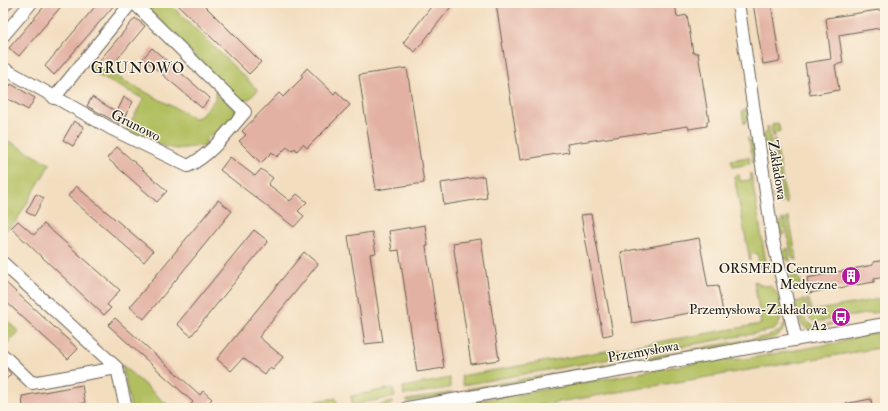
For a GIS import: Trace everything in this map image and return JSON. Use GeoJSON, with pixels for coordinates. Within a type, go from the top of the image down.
{"type":"FeatureCollection","features":[{"type":"Feature","properties":{"kind":"street"},"geometry":{"type":"LineString","coordinates":[[3,36],[31,3]]}},
{"type":"Feature","properties":{"kind":"street"},"geometry":{"type":"LineString","coordinates":[[54,98],[133,3]]}},
{"type":"Feature","properties":{"kind":"street","name":"Grunowo"},"geometry":{"type":"LineString","coordinates":[[3,68],[54,98],[164,156],[188,166],[202,160],[245,112],[133,3]]}},
{"type":"Feature","properties":{"kind":"street","name":"Zakładowa"},"geometry":{"type":"LineString","coordinates":[[738,3],[774,240],[796,340]]}},
{"type":"Feature","properties":{"kind":"street"},"geometry":{"type":"LineString","coordinates":[[3,263],[117,368],[126,408]]}},
{"type":"Feature","properties":{"kind":"street","name":"Przemysłowa"},"geometry":{"type":"LineString","coordinates":[[407,408],[885,324]]}},
{"type":"Feature","properties":{"kind":"street"},"geometry":{"type":"LineString","coordinates":[[3,355],[32,383],[117,368]]}},
{"type":"Feature","properties":{"kind":"green space"},"geometry":{"type":"Polygon","coordinates":[[[142,3],[169,3],[258,90],[247,100],[239,100],[142,3]]]}},
{"type":"Feature","properties":{"kind":"green space"},"geometry":{"type":"Polygon","coordinates":[[[93,64],[194,118],[201,116],[215,99],[215,92],[238,112],[216,138],[209,135],[205,142],[206,145],[204,148],[202,146],[176,149],[166,147],[126,130],[144,99],[93,73],[93,64]]]}},
{"type":"Feature","properties":{"kind":"green space"},"geometry":{"type":"Polygon","coordinates":[[[749,109],[749,117],[744,124],[742,111],[749,109]]]}},
{"type":"Feature","properties":{"kind":"green space"},"geometry":{"type":"Polygon","coordinates":[[[778,123],[780,131],[775,133],[774,138],[771,128],[773,124],[778,123]]]}},
{"type":"Feature","properties":{"kind":"green space"},"geometry":{"type":"Polygon","coordinates":[[[768,126],[771,144],[766,145],[763,137],[768,126]]]}},
{"type":"Feature","properties":{"kind":"green space"},"geometry":{"type":"Polygon","coordinates":[[[3,138],[50,164],[17,220],[3,233],[3,138]]]}},
{"type":"Feature","properties":{"kind":"green space"},"geometry":{"type":"Polygon","coordinates":[[[747,138],[753,143],[756,160],[753,163],[750,145],[747,138]]]}},
{"type":"Feature","properties":{"kind":"green space"},"geometry":{"type":"Polygon","coordinates":[[[775,139],[787,204],[783,202],[782,197],[773,141],[775,139]]]}},
{"type":"Feature","properties":{"kind":"green space"},"geometry":{"type":"Polygon","coordinates":[[[749,157],[750,164],[733,167],[731,160],[749,157]]]}},
{"type":"Feature","properties":{"kind":"green space"},"geometry":{"type":"Polygon","coordinates":[[[751,173],[766,270],[760,268],[757,253],[751,254],[750,261],[734,176],[739,175],[740,181],[751,180],[751,173]]]}},
{"type":"Feature","properties":{"kind":"green space"},"geometry":{"type":"Polygon","coordinates":[[[779,191],[781,204],[774,200],[772,195],[779,191]]]}},
{"type":"Feature","properties":{"kind":"green space"},"geometry":{"type":"Polygon","coordinates":[[[789,217],[797,260],[792,258],[785,220],[789,217]]]}},
{"type":"Feature","properties":{"kind":"green space"},"geometry":{"type":"Polygon","coordinates":[[[783,218],[785,234],[780,235],[778,234],[778,225],[783,218]]]}},
{"type":"Feature","properties":{"kind":"green space"},"geometry":{"type":"Polygon","coordinates":[[[788,248],[790,261],[783,257],[781,252],[788,248]]]}},
{"type":"Feature","properties":{"kind":"green space"},"geometry":{"type":"Polygon","coordinates":[[[793,273],[801,281],[801,284],[789,285],[789,281],[793,273]]]}},
{"type":"Feature","properties":{"kind":"green space"},"geometry":{"type":"Polygon","coordinates":[[[754,281],[758,282],[760,285],[770,286],[774,290],[780,302],[780,321],[774,330],[463,385],[461,376],[761,324],[754,281]]]}},
{"type":"Feature","properties":{"kind":"green space"},"geometry":{"type":"Polygon","coordinates":[[[885,298],[885,311],[815,322],[810,319],[806,300],[809,299],[812,311],[885,298]]]}},
{"type":"Feature","properties":{"kind":"green space"},"geometry":{"type":"Polygon","coordinates":[[[804,300],[806,311],[797,313],[795,302],[804,300]]]}},
{"type":"Feature","properties":{"kind":"green space"},"geometry":{"type":"Polygon","coordinates":[[[3,317],[19,332],[5,346],[3,343],[3,317]]]}},
{"type":"Feature","properties":{"kind":"green space"},"geometry":{"type":"Polygon","coordinates":[[[803,317],[810,324],[817,326],[834,323],[824,328],[814,330],[805,327],[802,324],[799,318],[803,317]]]}},
{"type":"Feature","properties":{"kind":"green space"},"geometry":{"type":"Polygon","coordinates":[[[786,321],[782,332],[771,339],[469,391],[466,389],[769,336],[780,331],[786,321]]]}},
{"type":"Feature","properties":{"kind":"green space"},"geometry":{"type":"Polygon","coordinates":[[[885,333],[885,347],[524,408],[439,408],[712,360],[745,359],[836,343],[862,334],[885,333]]]}},
{"type":"Feature","properties":{"kind":"green space"},"geometry":{"type":"Polygon","coordinates":[[[122,365],[171,408],[131,408],[122,365]]]}},
{"type":"Feature","properties":{"kind":"green space"},"geometry":{"type":"Polygon","coordinates":[[[450,378],[450,388],[404,395],[403,387],[450,378]]]}},
{"type":"Feature","properties":{"kind":"green space"},"geometry":{"type":"Polygon","coordinates":[[[393,388],[395,397],[352,405],[351,396],[393,388]]]}},
{"type":"Feature","properties":{"kind":"green space"},"geometry":{"type":"Polygon","coordinates":[[[453,392],[450,395],[409,402],[406,400],[453,392]]]}},
{"type":"Feature","properties":{"kind":"green space"},"geometry":{"type":"Polygon","coordinates":[[[336,398],[338,407],[333,408],[276,408],[336,398]]]}},
{"type":"Feature","properties":{"kind":"green space"},"geometry":{"type":"Polygon","coordinates":[[[393,402],[389,406],[361,408],[393,402]]]}},
{"type":"Feature","properties":{"kind":"building"},"geometry":{"type":"Polygon","coordinates":[[[3,3],[15,3],[3,17],[3,3]]]}},
{"type":"Feature","properties":{"kind":"building"},"geometry":{"type":"Polygon","coordinates":[[[47,3],[64,3],[19,56],[9,48],[47,3]]]}},
{"type":"Feature","properties":{"kind":"building"},"geometry":{"type":"Polygon","coordinates":[[[98,3],[116,3],[54,75],[45,66],[98,3]]]}},
{"type":"Feature","properties":{"kind":"building"},"geometry":{"type":"Polygon","coordinates":[[[176,3],[202,3],[261,62],[249,74],[176,3]]]}},
{"type":"Feature","properties":{"kind":"building"},"geometry":{"type":"Polygon","coordinates":[[[434,3],[454,3],[415,52],[403,43],[434,3]]]}},
{"type":"Feature","properties":{"kind":"building"},"geometry":{"type":"Polygon","coordinates":[[[496,3],[543,3],[543,6],[560,3],[675,3],[677,17],[687,15],[693,53],[698,53],[709,121],[707,121],[707,126],[689,129],[688,126],[567,144],[569,152],[520,160],[496,3]]]}},
{"type":"Feature","properties":{"kind":"building"},"geometry":{"type":"Polygon","coordinates":[[[753,3],[771,3],[780,61],[763,64],[753,3]]]}},
{"type":"Feature","properties":{"kind":"building"},"geometry":{"type":"Polygon","coordinates":[[[885,9],[885,27],[839,35],[843,63],[835,65],[839,90],[810,95],[805,63],[831,59],[826,18],[885,9]]]}},
{"type":"Feature","properties":{"kind":"building"},"geometry":{"type":"Polygon","coordinates":[[[135,18],[145,26],[110,68],[100,60],[135,18]]]}},
{"type":"Feature","properties":{"kind":"building"},"geometry":{"type":"Polygon","coordinates":[[[152,48],[210,98],[202,108],[143,58],[152,48]]]}},
{"type":"Feature","properties":{"kind":"building"},"geometry":{"type":"Polygon","coordinates":[[[307,68],[334,94],[336,91],[350,105],[307,148],[303,144],[297,151],[295,148],[292,151],[287,147],[277,157],[272,152],[261,163],[239,141],[246,135],[242,131],[279,93],[283,97],[303,77],[301,75],[307,68]]]}},
{"type":"Feature","properties":{"kind":"building"},"geometry":{"type":"Polygon","coordinates":[[[407,68],[424,183],[376,190],[359,75],[407,68]]]}},
{"type":"Feature","properties":{"kind":"building"},"geometry":{"type":"Polygon","coordinates":[[[11,84],[35,98],[28,110],[4,97],[11,84]]]}},
{"type":"Feature","properties":{"kind":"building"},"geometry":{"type":"Polygon","coordinates":[[[92,97],[117,112],[124,97],[133,102],[120,124],[87,106],[92,97]]]}},
{"type":"Feature","properties":{"kind":"building"},"geometry":{"type":"Polygon","coordinates":[[[74,121],[84,127],[73,146],[63,140],[74,121]]]}},
{"type":"Feature","properties":{"kind":"building"},"geometry":{"type":"Polygon","coordinates":[[[117,147],[167,191],[157,202],[107,158],[117,147]]]}},
{"type":"Feature","properties":{"kind":"building"},"geometry":{"type":"Polygon","coordinates":[[[230,157],[255,176],[261,169],[273,178],[268,184],[290,201],[297,194],[307,202],[298,211],[304,216],[294,227],[220,170],[230,157]]]}},
{"type":"Feature","properties":{"kind":"building"},"geometry":{"type":"Polygon","coordinates":[[[484,176],[487,198],[444,205],[441,183],[484,176]]]}},
{"type":"Feature","properties":{"kind":"building"},"geometry":{"type":"Polygon","coordinates":[[[76,186],[153,251],[144,262],[68,196],[76,186]]]}},
{"type":"Feature","properties":{"kind":"building"},"geometry":{"type":"Polygon","coordinates":[[[36,194],[44,198],[34,216],[26,212],[36,194]]]}},
{"type":"Feature","properties":{"kind":"building"},"geometry":{"type":"Polygon","coordinates":[[[218,200],[232,211],[144,319],[130,307],[218,200]]]}},
{"type":"Feature","properties":{"kind":"building"},"geometry":{"type":"Polygon","coordinates":[[[591,214],[613,334],[603,336],[581,215],[591,214]]]}},
{"type":"Feature","properties":{"kind":"building"},"geometry":{"type":"Polygon","coordinates":[[[18,221],[34,235],[44,224],[120,290],[107,305],[111,308],[104,315],[11,228],[18,221]]]}},
{"type":"Feature","properties":{"kind":"building"},"geometry":{"type":"Polygon","coordinates":[[[425,225],[428,246],[426,246],[444,368],[417,372],[399,250],[392,251],[389,231],[425,225]]]}},
{"type":"Feature","properties":{"kind":"building"},"geometry":{"type":"Polygon","coordinates":[[[254,230],[268,241],[191,336],[177,324],[254,230]]]}},
{"type":"Feature","properties":{"kind":"building"},"geometry":{"type":"Polygon","coordinates":[[[372,232],[376,253],[370,254],[383,342],[365,344],[348,236],[372,232]]]}},
{"type":"Feature","properties":{"kind":"building"},"geometry":{"type":"Polygon","coordinates":[[[699,238],[708,287],[718,286],[723,312],[707,314],[707,310],[632,323],[621,252],[699,238]]]}},
{"type":"Feature","properties":{"kind":"building"},"geometry":{"type":"Polygon","coordinates":[[[481,239],[499,360],[471,364],[453,243],[481,239]]]}},
{"type":"Feature","properties":{"kind":"building"},"geometry":{"type":"Polygon","coordinates":[[[304,252],[318,264],[259,337],[283,357],[273,370],[270,368],[265,375],[243,358],[231,371],[217,359],[304,252]]]}},
{"type":"Feature","properties":{"kind":"building","name":"ORSMED Centrum Medyczne"},"geometry":{"type":"Polygon","coordinates":[[[885,260],[885,277],[874,279],[874,282],[809,293],[807,278],[873,265],[873,262],[885,260]]]}},
{"type":"Feature","properties":{"kind":"building"},"geometry":{"type":"Polygon","coordinates":[[[3,280],[78,349],[68,359],[3,299],[3,280]]]}},
{"type":"Feature","properties":{"kind":"building"},"geometry":{"type":"Polygon","coordinates":[[[115,318],[200,395],[203,391],[212,399],[203,408],[188,408],[193,402],[108,325],[115,318]]]}},
{"type":"Feature","properties":{"kind":"building"},"geometry":{"type":"Polygon","coordinates":[[[3,365],[11,374],[3,383],[3,365]]]}},
{"type":"Feature","properties":{"kind":"building"},"geometry":{"type":"Polygon","coordinates":[[[82,385],[85,403],[60,408],[23,408],[22,396],[82,385]]]}},
{"type":"Feature","properties":{"kind":"building"},"geometry":{"type":"Polygon","coordinates":[[[871,399],[872,408],[844,408],[844,404],[871,399]]]}},
{"type":"Feature","properties":{"kind":"place","name":"ORSMED Centrum Medyczne"},"geometry":{"type":"Point","coordinates":[851,276]}},
{"type":"Feature","properties":{"kind":"place","name":"Przemysłowa-Zakładowa A2"},"geometry":{"type":"Point","coordinates":[841,317]}},
{"type":"Feature","properties":{"kind":"district","name":"GRUNOWO"},"geometry":{"type":"Point","coordinates":[138,68]}}]}
